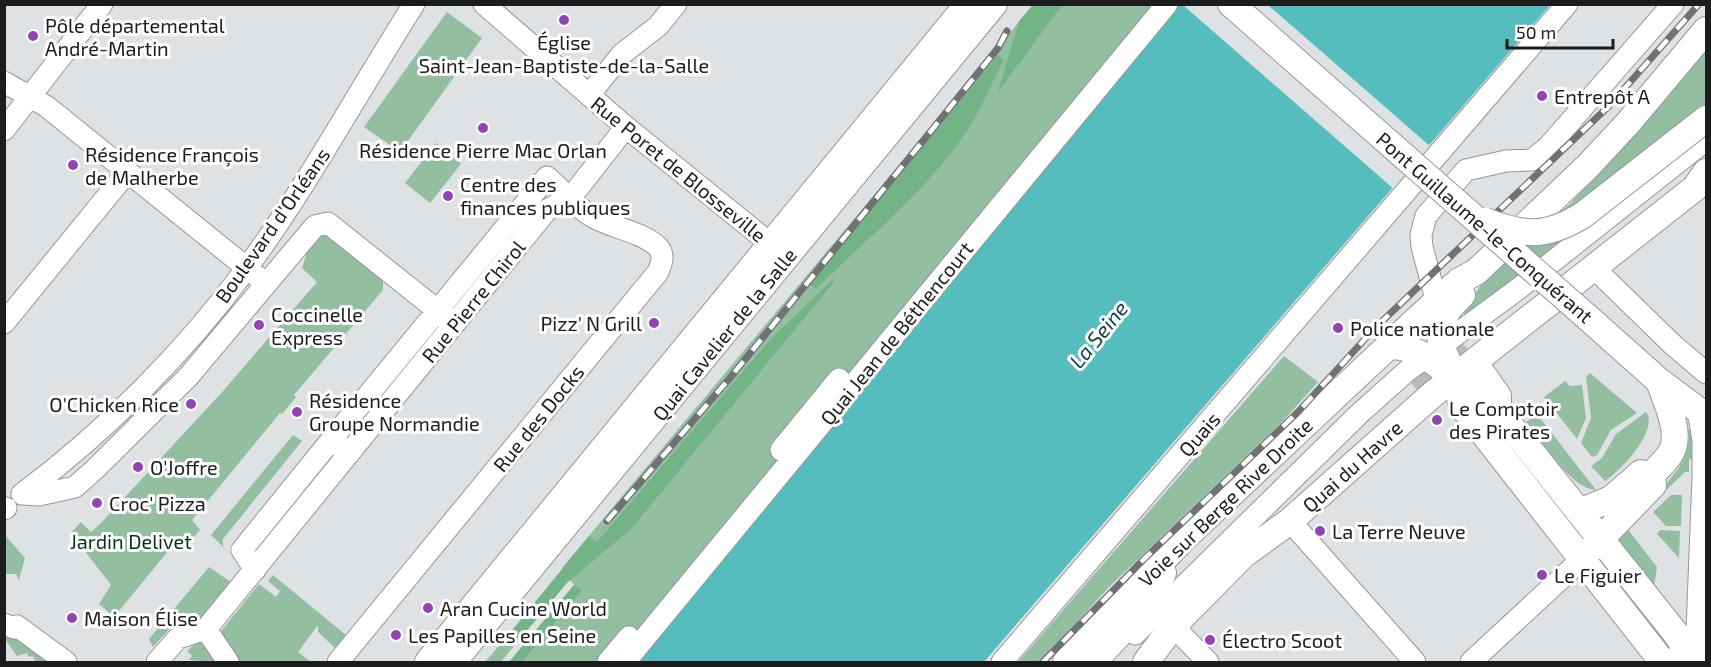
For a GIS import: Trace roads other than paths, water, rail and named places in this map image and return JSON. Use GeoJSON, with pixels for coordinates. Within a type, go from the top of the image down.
{"type":"FeatureCollection","features":[{"type":"Feature","properties":{"kind":"main road","name":"Quai Cavelier de la Salle"},"geometry":{"type":"LineString","coordinates":[[453,663],[965,12],[994,4]]}},
{"type":"Feature","properties":{"kind":"main road","name":"Pont Guillaume-le-Conquérant"},"geometry":{"type":"LineString","coordinates":[[1231,4],[1659,381],[1702,422]]}},
{"type":"Feature","properties":{"kind":"main road"},"geometry":{"type":"LineString","coordinates":[[1433,351],[1443,317],[1465,292],[1476,272],[1594,159],[1707,30]]}},
{"type":"Feature","properties":{"kind":"main road"},"geometry":{"type":"LineString","coordinates":[[1473,217],[1527,233],[1564,227],[1584,215],[1707,119]]}},
{"type":"Feature","properties":{"kind":"main road"},"geometry":{"type":"LineString","coordinates":[[1667,663],[1661,660],[1462,406],[1466,363],[1684,177],[1704,182]]}},
{"type":"Feature","properties":{"kind":"main road"},"geometry":{"type":"LineString","coordinates":[[1466,363],[1704,182]]}},
{"type":"Feature","properties":{"kind":"main road","name":"Quai Cavelier de la Salle"},"geometry":{"type":"LineString","coordinates":[[428,663],[774,257]]}},
{"type":"Feature","properties":{"kind":"main road","name":"Voie sur Berge Rive Droite"},"geometry":{"type":"LineString","coordinates":[[1066,663],[1181,541],[1459,281],[1476,272]]}},
{"type":"Feature","properties":{"kind":"main road"},"geometry":{"type":"LineString","coordinates":[[1388,346],[1433,351],[1466,363],[1498,396],[1498,410],[1694,656]]}},
{"type":"Feature","properties":{"kind":"main road","name":"Quai du Havre"},"geometry":{"type":"LineString","coordinates":[[1246,553],[1290,521],[1466,363]]}},
{"type":"Feature","properties":{"kind":"main road"},"geometry":{"type":"LineString","coordinates":[[1651,476],[1671,453],[1673,447],[1674,429],[1659,381]]}},
{"type":"Feature","properties":{"kind":"main road","name":"Quai du Havre"},"geometry":{"type":"LineString","coordinates":[[1146,663],[1173,626],[1246,553],[1282,510],[1417,390]]}},
{"type":"Feature","properties":{"kind":"main road"},"geometry":{"type":"LineString","coordinates":[[1579,512],[1611,499],[1641,473],[1651,476]]}},
{"type":"Feature","properties":{"kind":"main road"},"geometry":{"type":"LineString","coordinates":[[1582,559],[1653,484],[1651,476]]}},
{"type":"Feature","properties":{"kind":"main road"},"geometry":{"type":"LineString","coordinates":[[1093,663],[1142,610],[1181,541]]}},
{"type":"Feature","properties":{"kind":"main road"},"geometry":{"type":"LineString","coordinates":[[1132,663],[1173,626]]}},
{"type":"Feature","properties":{"kind":"street"},"geometry":{"type":"LineString","coordinates":[[4,130],[102,4]]}},
{"type":"Feature","properties":{"kind":"street","name":"Boulevard d'Orléans"},"geometry":{"type":"LineString","coordinates":[[266,284],[188,377],[117,449],[75,487],[39,495],[22,494],[68,459],[115,416],[195,331],[247,268],[330,141],[414,4]]}},
{"type":"Feature","properties":{"kind":"street","name":"Rue Poret de Blosseville"},"geometry":{"type":"LineString","coordinates":[[484,4],[774,257]]}},
{"type":"Feature","properties":{"kind":"street"},"geometry":{"type":"LineString","coordinates":[[589,95],[622,54],[658,26],[676,4]]}},
{"type":"Feature","properties":{"kind":"street","name":"Quai Jean de Béthencourt"},"geometry":{"type":"LineString","coordinates":[[608,663],[1149,4]]}},
{"type":"Feature","properties":{"kind":"street","name":"Quai Jean de Béthencourt"},"geometry":{"type":"LineString","coordinates":[[625,663],[1167,4]]}},
{"type":"Feature","properties":{"kind":"street","name":"Quais"},"geometry":{"type":"LineString","coordinates":[[1002,663],[1567,4]]}},
{"type":"Feature","properties":{"kind":"street"},"geometry":{"type":"LineString","coordinates":[[1437,303],[1421,235],[1426,216],[1466,170],[1506,161],[1532,160],[1576,116],[1673,4]]}},
{"type":"Feature","properties":{"kind":"street"},"geometry":{"type":"LineString","coordinates":[[4,82],[31,96],[128,171],[266,284],[315,226],[328,223],[454,324]]}},
{"type":"Feature","properties":{"kind":"street","name":"Rue Pierre Chirol"},"geometry":{"type":"LineString","coordinates":[[206,629],[547,210],[571,197],[626,127]]}},
{"type":"Feature","properties":{"kind":"street"},"geometry":{"type":"LineString","coordinates":[[1108,663],[1364,408],[1433,351],[1518,289],[1707,140]]}},
{"type":"Feature","properties":{"kind":"street"},"geometry":{"type":"LineString","coordinates":[[4,322],[128,171]]}},
{"type":"Feature","properties":{"kind":"street","name":"Rue des Docks"},"geometry":{"type":"LineString","coordinates":[[338,663],[658,272],[662,262],[661,253],[656,246],[594,218],[547,177],[437,310]]}},
{"type":"Feature","properties":{"kind":"street"},"geometry":{"type":"LineString","coordinates":[[1426,263],[1448,274],[1476,272]]}},
{"type":"Feature","properties":{"kind":"street"},"geometry":{"type":"LineString","coordinates":[[1593,267],[1672,344],[1707,373]]}},
{"type":"Feature","properties":{"kind":"street"},"geometry":{"type":"LineString","coordinates":[[255,570],[242,550],[437,310]]}},
{"type":"Feature","properties":{"kind":"street"},"geometry":{"type":"LineString","coordinates":[[1694,656],[1702,422]]}},
{"type":"Feature","properties":{"kind":"street"},"geometry":{"type":"LineString","coordinates":[[332,439],[349,454]]}},
{"type":"Feature","properties":{"kind":"street"},"geometry":{"type":"LineString","coordinates":[[1290,521],[1415,663]]}},
{"type":"Feature","properties":{"kind":"street"},"geometry":{"type":"LineString","coordinates":[[1471,663],[1582,559]]}},
{"type":"Feature","properties":{"kind":"street"},"geometry":{"type":"LineString","coordinates":[[4,608],[19,620],[11,625],[66,663]]}},
{"type":"Feature","properties":{"kind":"street"},"geometry":{"type":"LineString","coordinates":[[1173,626],[1208,663]]}},
{"type":"Feature","properties":{"kind":"street"},"geometry":{"type":"LineString","coordinates":[[157,663],[178,638],[206,629],[228,663]]}},
{"type":"Feature","properties":{"kind":"water","name":"La Seine"},"geometry":{"type":"Polygon","coordinates":[[[1178,5],[1550,5],[984,662],[636,662],[1178,5]]]}},
{"type":"Feature","properties":{"kind":"tunnel"},"geometry":{"type":"LineString","coordinates":[[1417,390],[1468,348]]}},
{"type":"Feature","properties":{"kind":"railway"},"geometry":{"type":"LineString","coordinates":[[1043,662],[1144,559],[1298,412],[1376,327],[1609,106],[1699,4]]}},
{"type":"Feature","properties":{"kind":"railway"},"geometry":{"type":"LineString","coordinates":[[607,521],[729,379],[998,48],[1007,31]]}},
{"type":"Feature","properties":{"kind":"place","name":"Église Saint-Jean-Baptiste-de-la-Salle"},"geometry":{"type":"Point","coordinates":[564,20]}},
{"type":"Feature","properties":{"kind":"place","name":"Pôle départemental André-Martin"},"geometry":{"type":"Point","coordinates":[33,36]}},
{"type":"Feature","properties":{"kind":"place","name":"Entrepôt A"},"geometry":{"type":"Point","coordinates":[1542,96]}},
{"type":"Feature","properties":{"kind":"place","name":"Résidence Pierre Mac Orlan"},"geometry":{"type":"Point","coordinates":[483,128]}},
{"type":"Feature","properties":{"kind":"place","name":"Résidence François de Malherbe"},"geometry":{"type":"Point","coordinates":[73,165]}},
{"type":"Feature","properties":{"kind":"place","name":"Centre des finances publiques"},"geometry":{"type":"Point","coordinates":[448,196]}},
{"type":"Feature","properties":{"kind":"place","name":"Pizz' N Grill"},"geometry":{"type":"Point","coordinates":[654,323]}},
{"type":"Feature","properties":{"kind":"place","name":"Coccinelle Express"},"geometry":{"type":"Point","coordinates":[259,325]}},
{"type":"Feature","properties":{"kind":"place","name":"Police nationale"},"geometry":{"type":"Point","coordinates":[1338,328]}},
{"type":"Feature","properties":{"kind":"place","name":"O'Chicken Rice"},"geometry":{"type":"Point","coordinates":[191,404]}},
{"type":"Feature","properties":{"kind":"place","name":"Résidence Groupe Normandie"},"geometry":{"type":"Point","coordinates":[297,412]}},
{"type":"Feature","properties":{"kind":"place","name":"Le Comptoir des Pirates"},"geometry":{"type":"Point","coordinates":[1437,420]}},
{"type":"Feature","properties":{"kind":"place","name":"O'Joffre"},"geometry":{"type":"Point","coordinates":[138,467]}},
{"type":"Feature","properties":{"kind":"place","name":"Croc' Pizza"},"geometry":{"type":"Point","coordinates":[97,503]}},
{"type":"Feature","properties":{"kind":"place","name":"La Terre Neuve"},"geometry":{"type":"Point","coordinates":[1320,531]}},
{"type":"Feature","properties":{"kind":"place","name":"Le Figuier"},"geometry":{"type":"Point","coordinates":[1542,575]}},
{"type":"Feature","properties":{"kind":"place","name":"Aran Cucine World"},"geometry":{"type":"Point","coordinates":[428,608]}},
{"type":"Feature","properties":{"kind":"place","name":"Maison Élise"},"geometry":{"type":"Point","coordinates":[72,618]}},
{"type":"Feature","properties":{"kind":"place","name":"Les Papilles en Seine"},"geometry":{"type":"Point","coordinates":[396,635]}},
{"type":"Feature","properties":{"kind":"place","name":"Électro Scoot"},"geometry":{"type":"Point","coordinates":[1210,640]}},
{"type":"Feature","properties":{"kind":"park label","name":"Jardin Delivet"},"geometry":{"type":"Point","coordinates":[131,541]}}]}
